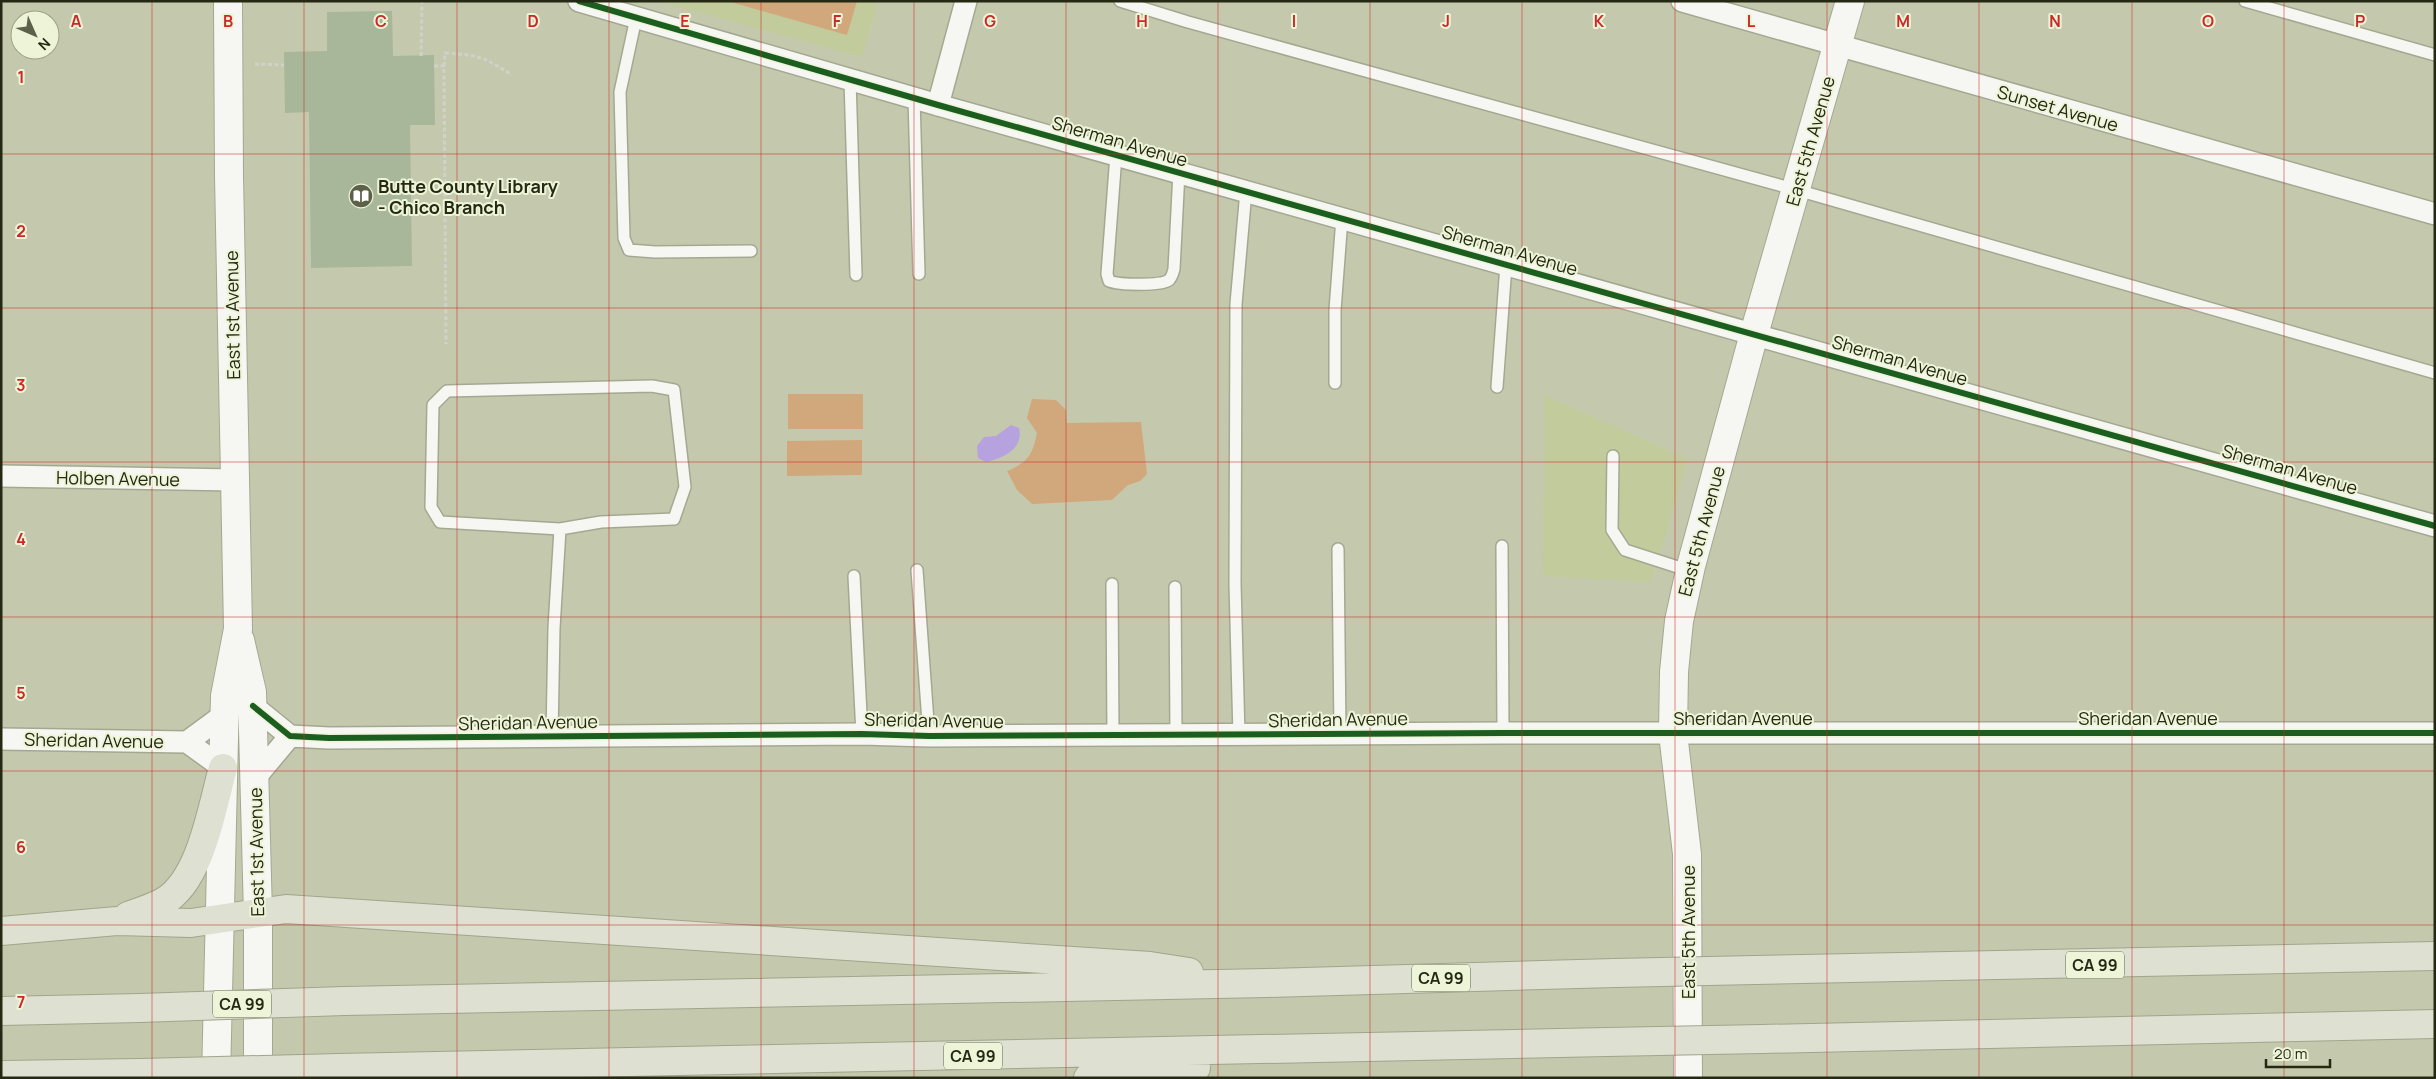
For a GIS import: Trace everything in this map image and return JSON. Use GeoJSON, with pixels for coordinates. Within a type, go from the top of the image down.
{"type":"FeatureCollection","features":[{"type":"Feature","properties":{"kind":"highway"},"geometry":{"type":"LineString","coordinates":[[117,921],[163,902],[175,894],[184,883],[195,862],[222,768]]}},
{"type":"Feature","properties":{"kind":"highway"},"geometry":{"type":"LineString","coordinates":[[1,931],[117,921],[190,923],[286,909],[1150,966],[1267,983]]}},
{"type":"Feature","properties":{"kind":"highway","name":"CA 99"},"geometry":{"type":"LineString","coordinates":[[1,1011],[344,1001],[1267,983],[1615,973],[2435,956]]}},
{"type":"Feature","properties":{"kind":"highway","name":"CA 99"},"geometry":{"type":"LineString","coordinates":[[1,1075],[2435,1024]]}},
{"type":"Feature","properties":{"kind":"highway"},"geometry":{"type":"LineString","coordinates":[[1088,1078],[1207,1067],[1253,1050]]}},
{"type":"Feature","properties":{"kind":"street","name":"East 1st Avenue"},"geometry":{"type":"LineString","coordinates":[[228,1],[234,480],[238,629],[252,692],[253,706],[258,914],[258,1078]]}},
{"type":"Feature","properties":{"kind":"street","name":"Sherman Avenue"},"geometry":{"type":"LineString","coordinates":[[579,1],[938,105],[2435,526]]}},
{"type":"Feature","properties":{"kind":"street"},"geometry":{"type":"LineString","coordinates":[[938,105],[966,1]]}},
{"type":"Feature","properties":{"kind":"street","name":"Sunset Avenue"},"geometry":{"type":"LineString","coordinates":[[1682,1],[2435,214]]}},
{"type":"Feature","properties":{"kind":"street","name":"East 5th Avenue"},"geometry":{"type":"LineString","coordinates":[[1688,1078],[1687,854],[1673,733],[1674,672],[1679,621],[1690,571],[1754,334],[1850,1]]}},
{"type":"Feature","properties":{"kind":"street","name":"Holben Avenue"},"geometry":{"type":"LineString","coordinates":[[1,476],[234,480]]}},
{"type":"Feature","properties":{"kind":"street","name":"East 1st Avenue"},"geometry":{"type":"LineString","coordinates":[[216,1078],[218,918],[225,696],[238,629]]}},
{"type":"Feature","properties":{"kind":"street"},"geometry":{"type":"LineString","coordinates":[[253,706],[290,736],[254,778]]}},
{"type":"Feature","properties":{"kind":"street","name":"Sheridan Avenue"},"geometry":{"type":"LineString","coordinates":[[186,742],[225,714]]}},
{"type":"Feature","properties":{"kind":"street","name":"Sheridan Avenue"},"geometry":{"type":"LineString","coordinates":[[290,736],[390,739],[862,734],[929,736],[1239,736],[1503,733],[2435,733]]}},
{"type":"Feature","properties":{"kind":"street","name":"Sheridan Avenue"},"geometry":{"type":"LineString","coordinates":[[1,738],[186,742],[222,768]]}},
{"type":"Feature","properties":{"kind":"lane"},"geometry":{"type":"LineString","coordinates":[[1120,1],[1188,22],[1797,190],[2435,373]]}},
{"type":"Feature","properties":{"kind":"lane"},"geometry":{"type":"LineString","coordinates":[[2245,1],[2435,55]]}},
{"type":"Feature","properties":{"kind":"lane"},"geometry":{"type":"LineString","coordinates":[[636,18],[620,92],[624,238],[629,250],[655,252],[751,251]]}},
{"type":"Feature","properties":{"kind":"lane"},"geometry":{"type":"LineString","coordinates":[[850,80],[856,275]]}},
{"type":"Feature","properties":{"kind":"lane"},"geometry":{"type":"LineString","coordinates":[[914,98],[919,274]]}},
{"type":"Feature","properties":{"kind":"lane"},"geometry":{"type":"LineString","coordinates":[[1116,155],[1107,274],[1109,281],[1116,284],[1162,283],[1171,277],[1174,269],[1178,172]]}},
{"type":"Feature","properties":{"kind":"lane"},"geometry":{"type":"LineString","coordinates":[[1239,736],[1235,584],[1236,313],[1246,191]]}},
{"type":"Feature","properties":{"kind":"lane"},"geometry":{"type":"LineString","coordinates":[[1335,383],[1335,310],[1342,218]]}},
{"type":"Feature","properties":{"kind":"lane"},"geometry":{"type":"LineString","coordinates":[[1497,388],[1506,264]]}},
{"type":"Feature","properties":{"kind":"lane"},"geometry":{"type":"LineString","coordinates":[[652,386],[674,390],[685,488],[674,519],[601,522],[560,528],[440,522],[431,507],[433,405],[447,391],[652,386]]}},
{"type":"Feature","properties":{"kind":"lane"},"geometry":{"type":"LineString","coordinates":[[1613,456],[1612,530],[1625,550],[1690,571]]}},
{"type":"Feature","properties":{"kind":"lane"},"geometry":{"type":"LineString","coordinates":[[552,736],[554,628],[560,528]]}},
{"type":"Feature","properties":{"kind":"lane"},"geometry":{"type":"LineString","coordinates":[[1502,546],[1503,733]]}},
{"type":"Feature","properties":{"kind":"lane"},"geometry":{"type":"LineString","coordinates":[[1338,549],[1340,734]]}},
{"type":"Feature","properties":{"kind":"lane"},"geometry":{"type":"LineString","coordinates":[[917,570],[929,736]]}},
{"type":"Feature","properties":{"kind":"lane"},"geometry":{"type":"LineString","coordinates":[[854,576],[862,734]]}},
{"type":"Feature","properties":{"kind":"lane"},"geometry":{"type":"LineString","coordinates":[[1112,584],[1113,736]]}},
{"type":"Feature","properties":{"kind":"lane"},"geometry":{"type":"LineString","coordinates":[[1175,587],[1176,735]]}},
{"type":"Feature","properties":{"kind":"path"},"geometry":{"type":"LineString","coordinates":[[421,56],[422,1]]}},
{"type":"Feature","properties":{"kind":"path"},"geometry":{"type":"LineString","coordinates":[[446,344],[445,53],[469,54],[485,58],[512,75]]}},
{"type":"Feature","properties":{"kind":"path"},"geometry":{"type":"LineString","coordinates":[[255,64],[284,65]]}},
{"type":"Feature","properties":{"kind":"path"},"geometry":{"type":"LineString","coordinates":[[434,66],[444,66]]}},
{"type":"Feature","properties":{"kind":"shaded area"},"geometry":{"type":"Polygon","coordinates":[[[656,1],[878,1],[862,57],[656,1]]]}},
{"type":"Feature","properties":{"kind":"shaded area"},"geometry":{"type":"Polygon","coordinates":[[[727,1],[857,1],[847,35],[727,1]]]}},
{"type":"Feature","properties":{"kind":"shaded area"},"geometry":{"type":"Polygon","coordinates":[[[788,394],[863,394],[863,429],[788,429],[788,394]]]}},
{"type":"Feature","properties":{"kind":"shaded area"},"geometry":{"type":"Polygon","coordinates":[[[1544,395],[1688,459],[1651,582],[1543,576],[1544,395]]]}},
{"type":"Feature","properties":{"kind":"shaded area"},"geometry":{"type":"Polygon","coordinates":[[[1032,399],[1056,400],[1066,410],[1067,423],[1141,422],[1147,474],[1140,481],[1128,485],[1112,500],[1032,504],[1017,490],[1007,471],[1020,465],[1031,453],[1037,433],[1027,418],[1032,399]]]}},
{"type":"Feature","properties":{"kind":"shaded area"},"geometry":{"type":"Polygon","coordinates":[[[1011,425],[1019,428],[1020,435],[1018,442],[1011,451],[986,462],[978,458],[977,446],[984,437],[996,436],[1011,425]]]}},
{"type":"Feature","properties":{"kind":"shaded area"},"geometry":{"type":"Polygon","coordinates":[[[862,440],[862,475],[787,476],[787,441],[862,440]]]}},
{"type":"Feature","properties":{"kind":"building","name":"Butte County Library - Chico Branch"},"geometry":{"type":"Polygon","coordinates":[[[392,11],[393,56],[434,55],[435,125],[410,125],[412,266],[311,268],[309,112],[285,113],[284,52],[327,51],[327,12],[392,11]]]}},
{"type":"Feature","properties":{"kind":"cycle path"},"geometry":{"type":"LineString","coordinates":[[579,1],[938,105],[2435,526]]}},
{"type":"Feature","properties":{"kind":"cycle path"},"geometry":{"type":"LineString","coordinates":[[253,706],[290,736],[329,738],[862,734],[929,736],[1503,733],[2435,733]]}},
{"type":"Feature","properties":{"kind":"place","name":"Butte County Library - Chico Branch"},"geometry":{"type":"Point","coordinates":[361,196]}}]}
